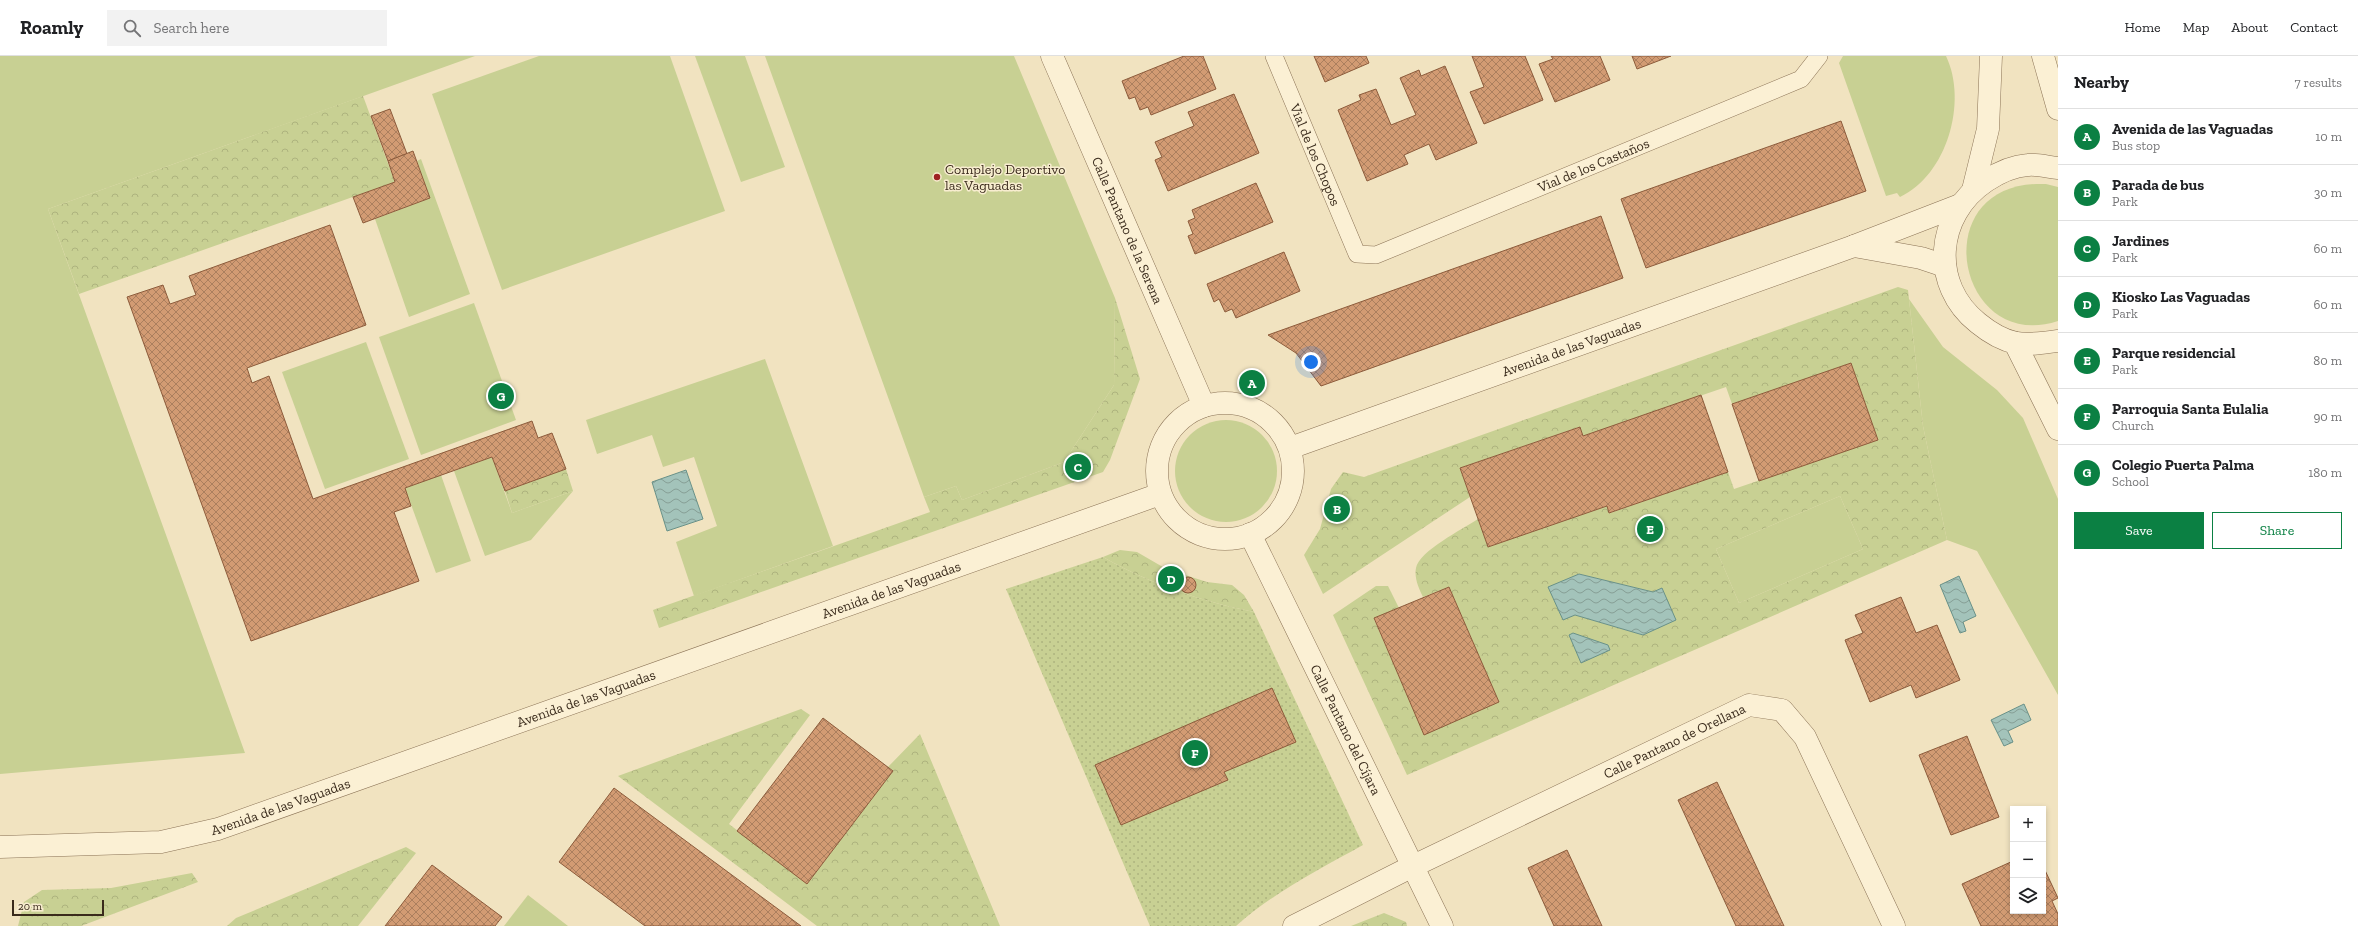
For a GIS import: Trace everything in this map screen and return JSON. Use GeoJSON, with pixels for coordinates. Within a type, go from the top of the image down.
{"type":"FeatureCollection","features":[{"type":"Feature","properties":{"kind":"street","name":"Calle Pantano de la Serena"},"geometry":{"type":"LineString","coordinates":[[1052,56],[1204,406]]}},
{"type":"Feature","properties":{"kind":"street"},"geometry":{"type":"LineString","coordinates":[[1991,56],[1988,129],[1966,197],[1950,224],[1945,244],[1945,266],[1953,292],[1968,315],[1990,332],[2015,343],[2039,344],[2058,341]]}},
{"type":"Feature","properties":{"kind":"street"},"geometry":{"type":"LineString","coordinates":[[2043,56],[2058,109]]}},
{"type":"Feature","properties":{"kind":"street"},"geometry":{"type":"LineString","coordinates":[[1966,197],[1998,173],[2028,165],[2058,168]]}},
{"type":"Feature","properties":{"kind":"street","name":"Avenida de las Vaguadas"},"geometry":{"type":"LineString","coordinates":[[1290,448],[1854,246],[1966,197]]}},
{"type":"Feature","properties":{"kind":"street","name":"Avenida de las Vaguadas"},"geometry":{"type":"LineString","coordinates":[[1854,246],[1921,258],[1945,266]]}},
{"type":"Feature","properties":{"kind":"street"},"geometry":{"type":"LineString","coordinates":[[2015,343],[2058,429]]}},
{"type":"Feature","properties":{"kind":"street"},"geometry":{"type":"LineString","coordinates":[[1225,402],[1239,404],[1264,415],[1280,430],[1290,448],[1293,468],[1291,489],[1282,508],[1268,523],[1250,534],[1229,539],[1207,537],[1187,527],[1171,512],[1160,494],[1156,472],[1159,451],[1162,444],[1169,431],[1184,415],[1204,406],[1225,402]]}},
{"type":"Feature","properties":{"kind":"street","name":"Avenida de las Vaguadas"},"geometry":{"type":"LineString","coordinates":[[0,847],[161,842],[218,829],[1160,494]]}},
{"type":"Feature","properties":{"kind":"street","name":"Calle Pantano del Cíjara"},"geometry":{"type":"LineString","coordinates":[[1250,534],[1414,866],[1442,926]]}},
{"type":"Feature","properties":{"kind":"street","name":"Calle Pantano de Orellana"},"geometry":{"type":"LineString","coordinates":[[1294,926],[1414,866],[1749,706],[1782,710],[1806,737],[1894,926]]}},
{"type":"Feature","properties":{"kind":"lane","name":"Vial de los Chopos"},"geometry":{"type":"LineString","coordinates":[[1274,56],[1357,254]]}},
{"type":"Feature","properties":{"kind":"lane","name":"Vial de los Castaños"},"geometry":{"type":"LineString","coordinates":[[1357,254],[1376,255],[1801,79],[1819,56]]}},
{"type":"Feature","properties":{"kind":"green space"},"geometry":{"type":"Polygon","coordinates":[[[0,56],[475,56],[48,209],[245,753],[0,774],[0,56]]]}},
{"type":"Feature","properties":{"kind":"green space"},"geometry":{"type":"Polygon","coordinates":[[[539,56],[670,56],[725,211],[502,290],[432,94],[539,56]]]}},
{"type":"Feature","properties":{"kind":"green space"},"geometry":{"type":"Polygon","coordinates":[[[695,56],[745,56],[785,167],[741,182],[695,56]]]}},
{"type":"Feature","properties":{"kind":"green space","name":"Complejo Deportivo las Vaguadas"},"geometry":{"type":"Polygon","coordinates":[[[765,56],[1014,56],[1115,298],[1114,385],[1064,462],[962,500],[956,486],[924,497],[765,56]]]}},
{"type":"Feature","properties":{"kind":"green space"},"geometry":{"type":"Polygon","coordinates":[[[1843,56],[1946,56],[1952,74],[1955,94],[1954,115],[1949,136],[1941,155],[1930,172],[1916,187],[1900,197],[1897,193],[1886,196],[1839,63],[1843,56]]]}},
{"type":"Feature","properties":{"kind":"green space"},"geometry":{"type":"Polygon","coordinates":[[[363,96],[395,182],[79,294],[48,209],[363,96]]]}},
{"type":"Feature","properties":{"kind":"green space"},"geometry":{"type":"Polygon","coordinates":[[[421,159],[470,294],[409,317],[375,219],[430,198],[417,161],[421,159]]]}},
{"type":"Feature","properties":{"kind":"green space"},"geometry":{"type":"Polygon","coordinates":[[[2046,184],[2058,187],[2058,321],[2023,325],[1996,313],[1977,291],[1967,263],[1968,234],[1981,208],[2007,190],[2046,184]]]}},
{"type":"Feature","properties":{"kind":"green space"},"geometry":{"type":"Polygon","coordinates":[[[1898,287],[1908,290],[1923,426],[1947,540],[1407,775],[1333,615],[1376,586],[1388,586],[1399,608],[1374,619],[1424,734],[1499,702],[1449,587],[1423,597],[1418,587],[1416,568],[1419,561],[1442,541],[1478,519],[1488,547],[1607,506],[1610,513],[1728,472],[1734,489],[1878,440],[1851,363],[1732,404],[1726,387],[1583,436],[1579,427],[1460,468],[1470,497],[1323,594],[1304,555],[1320,529],[1331,489],[1343,472],[1364,477],[1898,287]],[[1840,496],[1716,549],[1739,603],[1863,549],[1840,496]],[[1579,574],[1575,615],[1643,635],[1653,592],[1579,574]]]}},
{"type":"Feature","properties":{"kind":"green space"},"geometry":{"type":"Polygon","coordinates":[[[1115,298],[1140,379],[1110,460],[1103,472],[659,628],[653,610],[930,512],[924,497],[956,486],[962,500],[1064,462],[1114,385],[1115,298]]]}},
{"type":"Feature","properties":{"kind":"green space"},"geometry":{"type":"Polygon","coordinates":[[[1909,299],[1943,347],[1997,390],[2023,418],[2058,499],[2058,695],[1977,551],[1947,540],[1923,426],[1909,299]]]}},
{"type":"Feature","properties":{"kind":"green space"},"geometry":{"type":"Polygon","coordinates":[[[474,303],[516,420],[421,455],[379,337],[474,303]]]}},
{"type":"Feature","properties":{"kind":"green space"},"geometry":{"type":"Polygon","coordinates":[[[366,342],[409,459],[325,489],[282,372],[366,342]]]}},
{"type":"Feature","properties":{"kind":"green space"},"geometry":{"type":"Polygon","coordinates":[[[765,359],[833,546],[694,596],[676,542],[717,526],[694,457],[663,467],[652,435],[597,454],[586,420],[765,359]]]}},
{"type":"Feature","properties":{"kind":"green space"},"geometry":{"type":"Polygon","coordinates":[[[1226,420],[1245,424],[1262,435],[1273,452],[1277,471],[1273,490],[1262,507],[1245,518],[1226,522],[1207,518],[1190,507],[1179,490],[1175,471],[1179,452],[1190,435],[1207,424],[1226,420]]]}},
{"type":"Feature","properties":{"kind":"green space"},"geometry":{"type":"Polygon","coordinates":[[[492,457],[512,513],[573,491],[531,540],[485,556],[454,471],[492,457]]]}},
{"type":"Feature","properties":{"kind":"green space"},"geometry":{"type":"Polygon","coordinates":[[[566,469],[573,491],[512,513],[505,491],[566,469]]]}},
{"type":"Feature","properties":{"kind":"green space"},"geometry":{"type":"Polygon","coordinates":[[[441,475],[471,561],[436,573],[405,488],[441,475]]]}},
{"type":"Feature","properties":{"kind":"green space"},"geometry":{"type":"Polygon","coordinates":[[[1840,496],[1863,549],[1739,603],[1716,549],[1840,496]]]}},
{"type":"Feature","properties":{"kind":"green space"},"geometry":{"type":"Polygon","coordinates":[[[1120,550],[1137,552],[1168,570],[1207,582],[1232,585],[1244,595],[1254,612],[1195,597],[1139,575],[1103,557],[1120,550]]]}},
{"type":"Feature","properties":{"kind":"green space"},"geometry":{"type":"Polygon","coordinates":[[[1103,557],[1139,575],[1195,597],[1254,612],[1363,845],[1314,872],[1266,902],[1236,926],[1150,926],[1006,589],[1103,557]]]}},
{"type":"Feature","properties":{"kind":"green space"},"geometry":{"type":"Polygon","coordinates":[[[801,709],[810,715],[729,824],[807,884],[893,771],[888,767],[920,734],[1000,926],[817,926],[618,776],[801,709]]]}},
{"type":"Feature","properties":{"kind":"green space"},"geometry":{"type":"Polygon","coordinates":[[[406,847],[416,853],[358,926],[227,926],[236,918],[406,847]]]}},
{"type":"Feature","properties":{"kind":"green space"},"geometry":{"type":"Polygon","coordinates":[[[192,873],[198,882],[81,926],[18,926],[24,902],[42,890],[111,888],[192,873]]]}},
{"type":"Feature","properties":{"kind":"green space"},"geometry":{"type":"Polygon","coordinates":[[[528,895],[568,926],[504,926],[528,895]]]}},
{"type":"Feature","properties":{"kind":"green space"},"geometry":{"type":"Polygon","coordinates":[[[1384,913],[1406,922],[1407,926],[1351,926],[1384,913]]]}},
{"type":"Feature","properties":{"kind":"water"},"geometry":{"type":"Polygon","coordinates":[[[686,470],[703,519],[667,531],[652,482],[686,470]]]}},
{"type":"Feature","properties":{"kind":"water"},"geometry":{"type":"Polygon","coordinates":[[[1579,574],[1653,592],[1662,588],[1676,620],[1643,635],[1575,615],[1563,620],[1548,587],[1579,574]]]}},
{"type":"Feature","properties":{"kind":"water"},"geometry":{"type":"Polygon","coordinates":[[[1959,576],[1976,616],[1963,622],[1966,631],[1960,633],[1940,585],[1959,576]]]}},
{"type":"Feature","properties":{"kind":"water"},"geometry":{"type":"Polygon","coordinates":[[[1573,633],[1608,645],[1610,650],[1581,663],[1569,635],[1573,633]]]}},
{"type":"Feature","properties":{"kind":"water"},"geometry":{"type":"Polygon","coordinates":[[[2024,704],[2031,720],[2008,731],[2013,742],[2004,746],[1991,720],[2024,704]]]}},
{"type":"Feature","properties":{"kind":"building"},"geometry":{"type":"Polygon","coordinates":[[[1184,56],[1203,56],[1216,89],[1151,115],[1148,107],[1140,110],[1135,97],[1129,99],[1122,81],[1184,56]]]}},
{"type":"Feature","properties":{"kind":"building"},"geometry":{"type":"Polygon","coordinates":[[[1314,56],[1366,56],[1369,63],[1325,82],[1314,56]]]}},
{"type":"Feature","properties":{"kind":"building"},"geometry":{"type":"Polygon","coordinates":[[[1472,56],[1525,56],[1543,100],[1484,124],[1470,92],[1484,87],[1472,56]]]}},
{"type":"Feature","properties":{"kind":"building"},"geometry":{"type":"Polygon","coordinates":[[[1551,56],[1600,56],[1610,80],[1555,102],[1539,64],[1553,59],[1551,56]]]}},
{"type":"Feature","properties":{"kind":"building"},"geometry":{"type":"Polygon","coordinates":[[[1632,56],[1671,56],[1637,69],[1632,56]]]}},
{"type":"Feature","properties":{"kind":"building"},"geometry":{"type":"Polygon","coordinates":[[[1445,66],[1477,143],[1436,160],[1429,144],[1404,155],[1408,164],[1367,181],[1338,110],[1361,100],[1359,95],[1376,89],[1391,125],[1416,115],[1400,78],[1419,70],[1421,76],[1445,66]]]}},
{"type":"Feature","properties":{"kind":"building"},"geometry":{"type":"Polygon","coordinates":[[[1234,94],[1259,153],[1168,191],[1155,160],[1162,157],[1155,142],[1194,126],[1188,112],[1234,94]]]}},
{"type":"Feature","properties":{"kind":"building"},"geometry":{"type":"Polygon","coordinates":[[[390,109],[407,154],[388,161],[371,116],[390,109]]]}},
{"type":"Feature","properties":{"kind":"building"},"geometry":{"type":"Polygon","coordinates":[[[1841,121],[1866,191],[1646,268],[1621,199],[1841,121]]]}},
{"type":"Feature","properties":{"kind":"building"},"geometry":{"type":"Polygon","coordinates":[[[413,151],[430,198],[363,223],[353,197],[395,182],[388,161],[413,151]]]}},
{"type":"Feature","properties":{"kind":"building"},"geometry":{"type":"Polygon","coordinates":[[[1256,183],[1273,222],[1195,254],[1188,236],[1193,234],[1188,221],[1195,218],[1192,210],[1256,183]]]}},
{"type":"Feature","properties":{"kind":"building"},"geometry":{"type":"Polygon","coordinates":[[[1601,216],[1623,278],[1321,386],[1296,353],[1268,335],[1601,216]]]}},
{"type":"Feature","properties":{"kind":"building"},"geometry":{"type":"Polygon","coordinates":[[[330,225],[366,325],[247,368],[252,383],[269,376],[313,499],[532,421],[538,438],[552,433],[566,469],[505,491],[492,457],[405,488],[411,506],[394,512],[419,581],[251,641],[127,297],[163,285],[170,304],[196,295],[189,276],[330,225]]]}},
{"type":"Feature","properties":{"kind":"building"},"geometry":{"type":"Polygon","coordinates":[[[1284,252],[1300,291],[1236,318],[1232,309],[1225,312],[1219,299],[1214,302],[1207,284],[1284,252]]]}},
{"type":"Feature","properties":{"kind":"building"},"geometry":{"type":"Polygon","coordinates":[[[1851,363],[1878,440],[1759,481],[1732,404],[1851,363]]]}},
{"type":"Feature","properties":{"kind":"building"},"geometry":{"type":"Polygon","coordinates":[[[1701,395],[1728,472],[1609,513],[1607,506],[1488,547],[1460,468],[1580,427],[1583,436],[1701,395]]]}},
{"type":"Feature","properties":{"kind":"building"},"geometry":{"type":"Polygon","coordinates":[[[1185,577],[1191,577],[1196,582],[1194,591],[1191,593],[1185,593],[1180,588],[1180,582],[1185,577]]]}},
{"type":"Feature","properties":{"kind":"building"},"geometry":{"type":"Polygon","coordinates":[[[1449,587],[1499,702],[1424,735],[1374,618],[1449,587]]]}},
{"type":"Feature","properties":{"kind":"building"},"geometry":{"type":"Polygon","coordinates":[[[1901,597],[1916,633],[1937,625],[1960,680],[1916,698],[1911,685],[1870,702],[1845,640],[1863,633],[1855,615],[1901,597]]]}},
{"type":"Feature","properties":{"kind":"building"},"geometry":{"type":"Polygon","coordinates":[[[1272,688],[1296,742],[1224,772],[1228,780],[1121,825],[1095,765],[1272,688]]]}},
{"type":"Feature","properties":{"kind":"building"},"geometry":{"type":"Polygon","coordinates":[[[823,718],[893,771],[807,884],[737,831],[823,718]]]}},
{"type":"Feature","properties":{"kind":"building"},"geometry":{"type":"Polygon","coordinates":[[[1967,736],[1999,817],[1951,835],[1919,755],[1967,736]]]}},
{"type":"Feature","properties":{"kind":"building"},"geometry":{"type":"Polygon","coordinates":[[[1717,782],[1784,926],[1736,926],[1678,800],[1717,782]]]}},
{"type":"Feature","properties":{"kind":"building"},"geometry":{"type":"Polygon","coordinates":[[[614,788],[801,926],[645,926],[559,862],[614,788]]]}},
{"type":"Feature","properties":{"kind":"building"},"geometry":{"type":"Polygon","coordinates":[[[1567,850],[1602,926],[1554,926],[1528,868],[1567,850]]]}},
{"type":"Feature","properties":{"kind":"building"},"geometry":{"type":"Polygon","coordinates":[[[2010,862],[2010,914],[2046,914],[2046,872],[2058,898],[2052,901],[2058,914],[2058,926],[1981,926],[1962,884],[2010,862]]]}},
{"type":"Feature","properties":{"kind":"building"},"geometry":{"type":"Polygon","coordinates":[[[432,865],[502,917],[495,926],[385,926],[432,865]]]}},
{"type":"Feature","properties":{"kind":"place","name":"Complejo Deportivo las Vaguadas"},"geometry":{"type":"Point","coordinates":[937,177]}},
{"type":"Feature","properties":{"kind":"place","name":"Avenida de las Vaguadas"},"geometry":{"type":"Point","coordinates":[1252,383]}},
{"type":"Feature","properties":{"kind":"place","name":"Colegio Puerta Palma"},"geometry":{"type":"Point","coordinates":[501,396]}},
{"type":"Feature","properties":{"kind":"place","name":"Jardines"},"geometry":{"type":"Point","coordinates":[1078,467]}},
{"type":"Feature","properties":{"kind":"place","name":"Parada de bus"},"geometry":{"type":"Point","coordinates":[1337,509]}},
{"type":"Feature","properties":{"kind":"place","name":"Parque residencial"},"geometry":{"type":"Point","coordinates":[1650,529]}},
{"type":"Feature","properties":{"kind":"place","name":"Kiosko Las Vaguadas"},"geometry":{"type":"Point","coordinates":[1171,579]}},
{"type":"Feature","properties":{"kind":"place","name":"Parroquia Santa Eulalia"},"geometry":{"type":"Point","coordinates":[1195,753]}}]}
